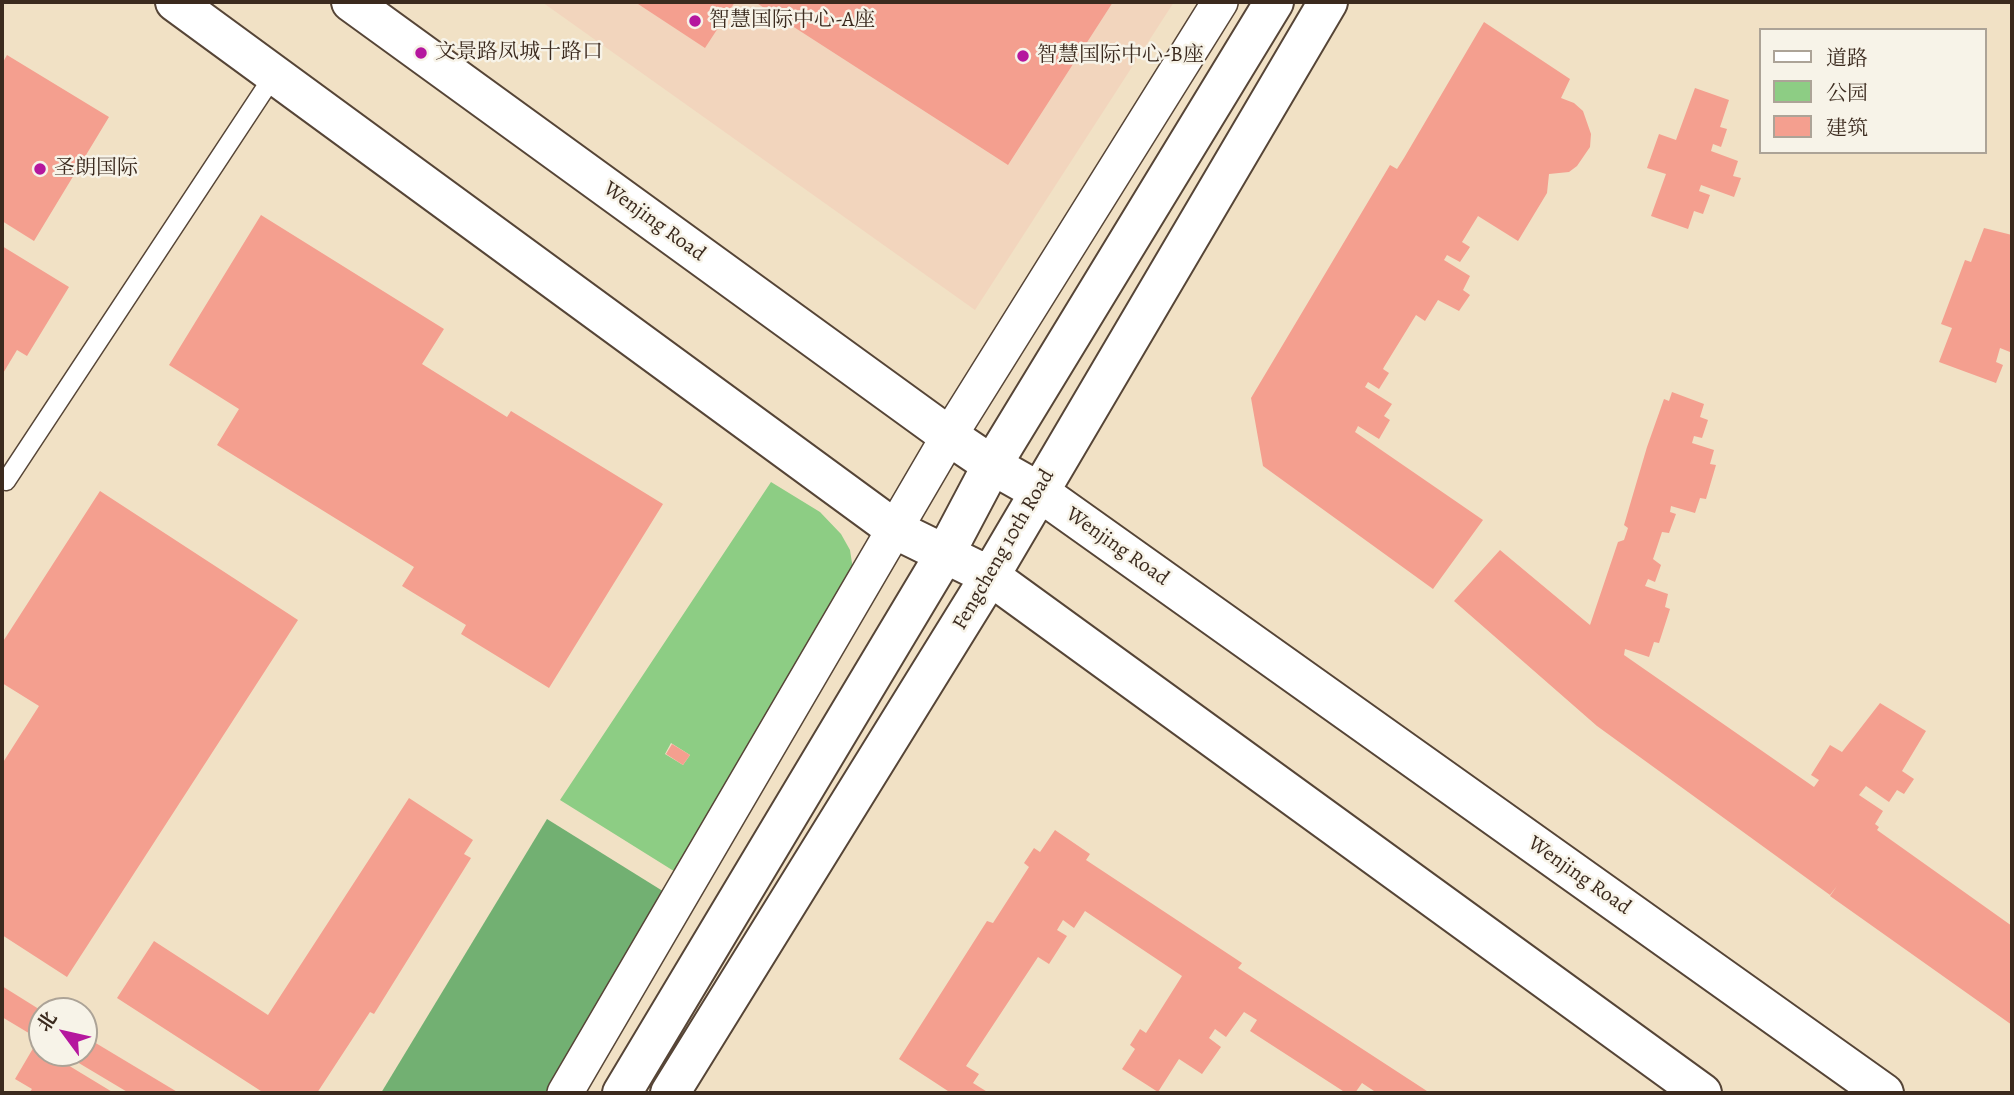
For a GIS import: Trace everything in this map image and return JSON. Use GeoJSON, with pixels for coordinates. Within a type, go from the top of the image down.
{"type":"FeatureCollection","features":[{"type":"Feature","properties":{"kind":"main road"},"geometry":{"type":"LineString","coordinates":[[175,2],[896,530],[946,552],[990,576],[1702,1093]]}},
{"type":"Feature","properties":{"kind":"main road","name":"Wenjing Road"},"geometry":{"type":"LineString","coordinates":[[351,2],[949,436],[1038,491],[1884,1093]]}},
{"type":"Feature","properties":{"kind":"main road"},"geometry":{"type":"LineString","coordinates":[[622,1093],[946,552],[992,465],[1274,2]]}},
{"type":"Feature","properties":{"kind":"main road","name":"Fengcheng 10th Road"},"geometry":{"type":"LineString","coordinates":[[670,1093],[990,576],[1328,2]]}},
{"type":"Feature","properties":{"kind":"street"},"geometry":{"type":"LineString","coordinates":[[565,1093],[949,436],[1220,2]]}},
{"type":"Feature","properties":{"kind":"lane"},"geometry":{"type":"LineString","coordinates":[[6,481],[274,75]]}},
{"type":"Feature","properties":{"kind":"shaded area"},"geometry":{"type":"Polygon","coordinates":[[[542,2],[1174,2],[975,310],[542,2]]]}},
{"type":"Feature","properties":{"kind":"green space"},"geometry":{"type":"Polygon","coordinates":[[[771,482],[820,512],[841,534],[850,550],[854,576],[693,883],[560,800],[771,482]],[[671,743],[665,754],[683,765],[690,755],[671,743]]]}},
{"type":"Feature","properties":{"kind":"green space"},"geometry":{"type":"Polygon","coordinates":[[[547,819],[682,903],[571,1093],[381,1093],[547,819]]]}},
{"type":"Feature","properties":{"kind":"building","name":"智慧国际中心-A座"},"geometry":{"type":"Polygon","coordinates":[[[635,2],[735,2],[705,48],[635,2]]]}},
{"type":"Feature","properties":{"kind":"building"},"geometry":{"type":"Polygon","coordinates":[[[755,2],[1113,2],[1008,165],[755,2]]]}},
{"type":"Feature","properties":{"kind":"building"},"geometry":{"type":"Polygon","coordinates":[[[1484,22],[1570,79],[1561,98],[1574,103],[1583,111],[1591,134],[1590,147],[1577,166],[1569,172],[1549,174],[1547,193],[1518,241],[1478,216],[1462,242],[1470,247],[1460,262],[1447,255],[1444,260],[1470,276],[1463,290],[1470,295],[1459,311],[1438,300],[1425,321],[1416,315],[1383,369],[1389,373],[1379,389],[1368,382],[1365,387],[1392,404],[1384,416],[1390,420],[1379,439],[1358,426],[1355,432],[1483,520],[1433,589],[1263,466],[1251,398],[1390,165],[1397,169],[1484,22]]]}},
{"type":"Feature","properties":{"kind":"building","name":"圣朗国际"},"geometry":{"type":"Polygon","coordinates":[[[7,55],[109,117],[34,241],[2,221],[2,64],[7,55]]]}},
{"type":"Feature","properties":{"kind":"building"},"geometry":{"type":"Polygon","coordinates":[[[1695,88],[1729,100],[1720,127],[1727,129],[1721,147],[1713,144],[1711,151],[1738,161],[1733,176],[1741,178],[1734,197],[1701,185],[1699,191],[1710,195],[1703,214],[1694,211],[1688,229],[1651,216],[1666,174],[1647,168],[1659,134],[1676,140],[1695,88]]]}},
{"type":"Feature","properties":{"kind":"building"},"geometry":{"type":"Polygon","coordinates":[[[261,215],[444,329],[422,364],[507,417],[511,411],[663,504],[549,688],[461,634],[466,625],[402,586],[414,567],[217,445],[239,409],[169,365],[261,215]]]}},
{"type":"Feature","properties":{"kind":"building"},"geometry":{"type":"Polygon","coordinates":[[[1984,228],[2012,235],[2012,345],[2010,352],[2000,348],[1996,362],[2003,365],[1996,383],[1939,362],[1952,328],[1941,324],[1965,260],[1971,262],[1984,228]]]}},
{"type":"Feature","properties":{"kind":"building"},"geometry":{"type":"Polygon","coordinates":[[[2,246],[69,287],[27,356],[17,350],[2,375],[2,246]]]}},
{"type":"Feature","properties":{"kind":"building"},"geometry":{"type":"Polygon","coordinates":[[[1672,392],[1704,404],[1700,417],[1708,420],[1702,438],[1694,436],[1692,443],[1714,450],[1710,464],[1716,465],[1706,499],[1700,498],[1695,513],[1671,506],[1670,512],[1676,514],[1669,533],[1662,532],[1653,559],[1661,565],[1655,582],[1648,579],[1645,586],[1668,594],[1665,607],[1670,609],[1659,643],[1654,642],[1649,657],[1625,649],[1624,655],[1814,787],[1819,780],[1811,775],[1830,745],[1842,752],[1880,703],[1926,731],[1902,771],[1914,779],[1904,794],[1897,790],[1889,802],[1866,786],[1859,795],[1883,811],[1875,824],[1879,827],[1877,830],[2012,926],[2012,1025],[1830,896],[1837,886],[1830,895],[1597,726],[1454,601],[1500,550],[1590,625],[1618,542],[1624,540],[1628,528],[1624,525],[1647,447],[1664,399],[1669,401],[1672,392]]]}},
{"type":"Feature","properties":{"kind":"building"},"geometry":{"type":"Polygon","coordinates":[[[100,491],[298,620],[67,977],[2,935],[2,764],[39,706],[2,683],[2,643],[100,491]]]}},
{"type":"Feature","properties":{"kind":"building"},"geometry":{"type":"Polygon","coordinates":[[[672,744],[690,755],[683,765],[666,754],[672,744]]]}},
{"type":"Feature","properties":{"kind":"building"},"geometry":{"type":"Polygon","coordinates":[[[409,798],[473,840],[464,854],[471,858],[374,1014],[370,1012],[317,1093],[264,1093],[117,998],[154,941],[268,1015],[409,798]]]}},
{"type":"Feature","properties":{"kind":"building"},"geometry":{"type":"Polygon","coordinates":[[[1055,830],[1090,854],[1086,860],[1242,963],[1238,968],[1430,1093],[1377,1093],[1362,1083],[1355,1093],[1346,1093],[1250,1031],[1257,1020],[1244,1012],[1226,1037],[1215,1029],[1209,1038],[1221,1047],[1202,1074],[1179,1059],[1158,1092],[1122,1069],[1135,1049],[1130,1045],[1140,1029],[1146,1033],[1182,976],[1085,911],[1074,928],[1063,920],[1057,930],[1067,936],[1049,964],[1038,957],[966,1066],[979,1074],[973,1083],[989,1093],[951,1093],[899,1059],[987,921],[993,923],[1029,867],[1024,863],[1034,848],[1040,852],[1055,830]]]}},
{"type":"Feature","properties":{"kind":"building"},"geometry":{"type":"Polygon","coordinates":[[[2,986],[28,1002],[28,1033],[2,1017],[2,986]]]}},
{"type":"Feature","properties":{"kind":"building"},"geometry":{"type":"Polygon","coordinates":[[[98,1044],[179,1093],[129,1093],[85,1067],[98,1067],[98,1044]]]}},
{"type":"Feature","properties":{"kind":"building"},"geometry":{"type":"Polygon","coordinates":[[[28,1057],[28,1067],[71,1067],[114,1093],[29,1093],[32,1089],[15,1079],[28,1057]]]}},
{"type":"Feature","properties":{"kind":"place","name":"智慧国际中心-A座"},"geometry":{"type":"Point","coordinates":[695,21]}},
{"type":"Feature","properties":{"kind":"place","name":"文景路凤城十路口"},"geometry":{"type":"Point","coordinates":[421,53]}},
{"type":"Feature","properties":{"kind":"place","name":"智慧国际中心-B座"},"geometry":{"type":"Point","coordinates":[1023,56]}},
{"type":"Feature","properties":{"kind":"place","name":"圣朗国际"},"geometry":{"type":"Point","coordinates":[40,169]}}]}
